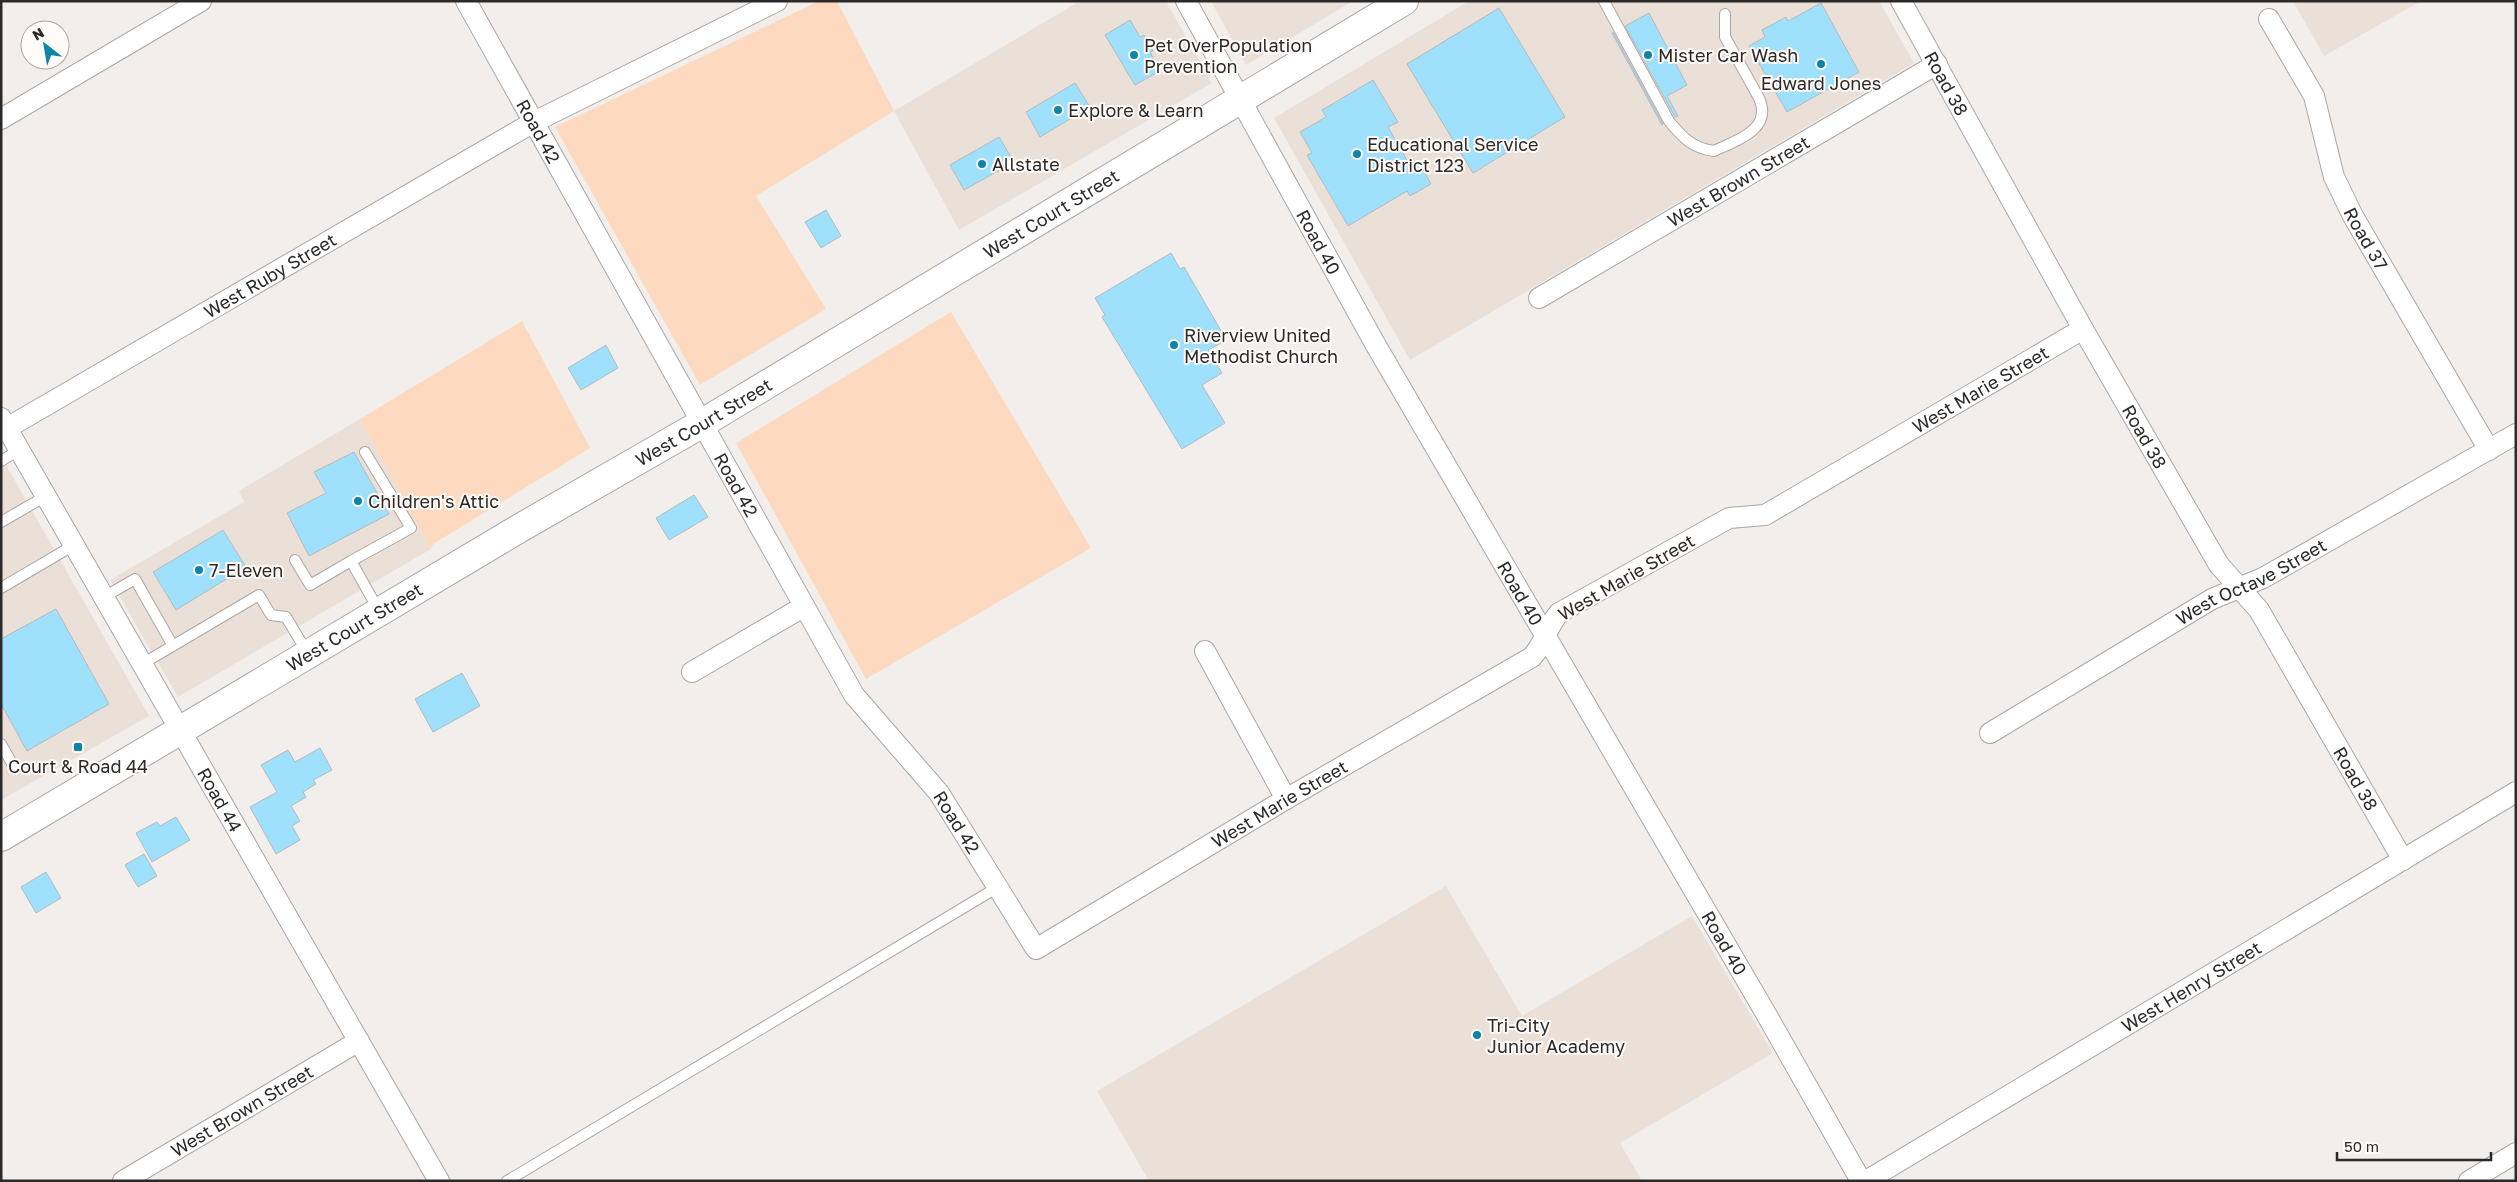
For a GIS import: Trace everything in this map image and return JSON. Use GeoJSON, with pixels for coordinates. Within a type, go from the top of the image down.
{"type":"FeatureCollection","features":[{"type":"Feature","properties":{"kind":"main road","name":"West Court Street"},"geometry":{"type":"LineString","coordinates":[[1,837],[308,654],[701,424],[1404,1]]}},
{"type":"Feature","properties":{"kind":"street"},"geometry":{"type":"LineString","coordinates":[[1,119],[201,1]]}},
{"type":"Feature","properties":{"kind":"street","name":"Road 42"},"geometry":{"type":"LineString","coordinates":[[466,1],[532,123],[854,695],[940,793],[1036,949]]}},
{"type":"Feature","properties":{"kind":"street","name":"West Ruby Street"},"geometry":{"type":"LineString","coordinates":[[4,423],[532,123],[777,1]]}},
{"type":"Feature","properties":{"kind":"street","name":"Road 40"},"geometry":{"type":"LineString","coordinates":[[1186,1],[1374,342],[1765,1012],[1861,1181]]}},
{"type":"Feature","properties":{"kind":"street","name":"Road 38"},"geometry":{"type":"LineString","coordinates":[[1901,1],[2219,566],[2258,610],[2403,860]]}},
{"type":"Feature","properties":{"kind":"street","name":"Road 37"},"geometry":{"type":"LineString","coordinates":[[2269,18],[2314,96],[2334,177],[2352,216],[2489,450]]}},
{"type":"Feature","properties":{"kind":"street","name":"West Brown Street"},"geometry":{"type":"LineString","coordinates":[[1539,298],[1937,64]]}},
{"type":"Feature","properties":{"kind":"street","name":"West Marie Street"},"geometry":{"type":"LineString","coordinates":[[1036,949],[1286,799],[1532,657],[1541,648],[1550,624],[1559,613],[1729,518],[1765,515],[2084,329]]}},
{"type":"Feature","properties":{"kind":"street","name":"Road 44"},"geometry":{"type":"LineString","coordinates":[[4,423],[439,1181]]}},
{"type":"Feature","properties":{"kind":"street","name":"West Octave Street"},"geometry":{"type":"LineString","coordinates":[[1990,733],[2212,600],[2263,578],[2516,434]]}},
{"type":"Feature","properties":{"kind":"street"},"geometry":{"type":"LineString","coordinates":[[692,672],[803,607]]}},
{"type":"Feature","properties":{"kind":"street"},"geometry":{"type":"LineString","coordinates":[[1205,651],[1286,799]]}},
{"type":"Feature","properties":{"kind":"street","name":"West Henry Street"},"geometry":{"type":"LineString","coordinates":[[1866,1181],[2516,792]]}},
{"type":"Feature","properties":{"kind":"street","name":"West Brown Street"},"geometry":{"type":"LineString","coordinates":[[123,1181],[358,1041]]}},
{"type":"Feature","properties":{"kind":"street"},"geometry":{"type":"LineString","coordinates":[[2469,1181],[2516,1153]]}},
{"type":"Feature","properties":{"kind":"lane"},"geometry":{"type":"LineString","coordinates":[[1604,1],[1669,121],[1683,138],[1694,146],[1714,151],[1754,128],[1763,117],[1764,108],[1725,37],[1725,14]]}},
{"type":"Feature","properties":{"kind":"lane"},"geometry":{"type":"LineString","coordinates":[[1,461],[19,450]]}},
{"type":"Feature","properties":{"kind":"lane"},"geometry":{"type":"LineString","coordinates":[[295,560],[310,585],[411,528],[365,452]]}},
{"type":"Feature","properties":{"kind":"lane"},"geometry":{"type":"LineString","coordinates":[[1,522],[46,496]]}},
{"type":"Feature","properties":{"kind":"lane"},"geometry":{"type":"LineString","coordinates":[[1,588],[74,544]]}},
{"type":"Feature","properties":{"kind":"lane"},"geometry":{"type":"LineString","coordinates":[[351,562],[380,612]]}},
{"type":"Feature","properties":{"kind":"lane"},"geometry":{"type":"LineString","coordinates":[[104,597],[135,579],[173,646]]}},
{"type":"Feature","properties":{"kind":"lane"},"geometry":{"type":"LineString","coordinates":[[142,664],[260,595],[271,615],[286,617],[308,654]]}},
{"type":"Feature","properties":{"kind":"lane"},"geometry":{"type":"LineString","coordinates":[[1,744],[14,767]]}},
{"type":"Feature","properties":{"kind":"lane"},"geometry":{"type":"LineString","coordinates":[[507,1181],[998,887]]}},
{"type":"Feature","properties":{"kind":"shaded area"},"geometry":{"type":"Polygon","coordinates":[[[819,1],[837,1],[894,111],[756,196],[826,309],[700,385],[555,127],[819,1]]]}},
{"type":"Feature","properties":{"kind":"shaded area"},"geometry":{"type":"Polygon","coordinates":[[[1080,1],[1166,1],[1212,83],[959,230],[894,111],[1080,1]]]}},
{"type":"Feature","properties":{"kind":"shaded area"},"geometry":{"type":"Polygon","coordinates":[[[1211,1],[1353,1],[1246,65],[1211,1]]]}},
{"type":"Feature","properties":{"kind":"shaded area"},"geometry":{"type":"Polygon","coordinates":[[[1469,1],[1879,1],[1914,63],[1410,360],[1274,118],[1469,1]]]}},
{"type":"Feature","properties":{"kind":"shaded area"},"geometry":{"type":"Polygon","coordinates":[[[2293,1],[2421,1],[2324,56],[2293,1]]]}},
{"type":"Feature","properties":{"kind":"shaded area"},"geometry":{"type":"Polygon","coordinates":[[[951,312],[1091,548],[866,679],[736,443],[951,312]]]}},
{"type":"Feature","properties":{"kind":"shaded area"},"geometry":{"type":"Polygon","coordinates":[[[522,321],[590,448],[433,544],[431,549],[360,419],[522,321]]]}},
{"type":"Feature","properties":{"kind":"shaded area"},"geometry":{"type":"Polygon","coordinates":[[[360,419],[431,549],[178,697],[110,580],[244,502],[239,491],[360,419]]]}},
{"type":"Feature","properties":{"kind":"shaded area"},"geometry":{"type":"Polygon","coordinates":[[[1,456],[149,716],[1,800],[1,456]]]}},
{"type":"Feature","properties":{"kind":"shaded area","name":"Tri-City Junior Academy"},"geometry":{"type":"Polygon","coordinates":[[[1446,886],[1522,1016],[1692,916],[1773,1053],[1620,1143],[1642,1181],[1149,1181],[1097,1091],[1446,886]]]}},
{"type":"Feature","properties":{"kind":"building"},"geometry":{"type":"Polygon","coordinates":[[[1821,3],[1859,72],[1787,112],[1749,46],[1765,37],[1762,30],[1786,17],[1788,21],[1821,3]]]}},
{"type":"Feature","properties":{"kind":"building"},"geometry":{"type":"Polygon","coordinates":[[[1499,8],[1565,117],[1473,173],[1407,64],[1499,8]]]}},
{"type":"Feature","properties":{"kind":"building"},"geometry":{"type":"Polygon","coordinates":[[[1649,13],[1687,85],[1667,96],[1678,116],[1675,117],[1625,26],[1649,13]]]}},
{"type":"Feature","properties":{"kind":"building","name":"Pet OverPopulation Prevention"},"geometry":{"type":"Polygon","coordinates":[[[1130,20],[1140,37],[1144,35],[1153,51],[1150,52],[1160,71],[1135,85],[1105,35],[1130,20]]]}},
{"type":"Feature","properties":{"kind":"building"},"geometry":{"type":"Polygon","coordinates":[[[1612,33],[1663,124],[1662,125],[1612,33]]]}},
{"type":"Feature","properties":{"kind":"building","name":"Educational Service District 123"},"geometry":{"type":"Polygon","coordinates":[[[1373,80],[1398,122],[1388,127],[1412,169],[1420,164],[1431,184],[1410,196],[1407,191],[1348,226],[1307,155],[1312,153],[1300,132],[1326,117],[1322,110],[1373,80]]]}},
{"type":"Feature","properties":{"kind":"building","name":"Explore & Learn"},"geometry":{"type":"Polygon","coordinates":[[[1075,83],[1090,107],[1040,137],[1026,112],[1075,83]]]}},
{"type":"Feature","properties":{"kind":"building","name":"Allstate"},"geometry":{"type":"Polygon","coordinates":[[[999,137],[1014,162],[964,190],[950,165],[999,137]]]}},
{"type":"Feature","properties":{"kind":"building"},"geometry":{"type":"Polygon","coordinates":[[[826,210],[841,236],[821,248],[805,222],[826,210]]]}},
{"type":"Feature","properties":{"kind":"building"},"geometry":{"type":"Polygon","coordinates":[[[1171,253],[1180,269],[1184,267],[1224,336],[1218,339],[1221,343],[1208,350],[1222,373],[1202,385],[1225,423],[1182,449],[1102,317],[1105,315],[1095,298],[1171,253]]]}},
{"type":"Feature","properties":{"kind":"building"},"geometry":{"type":"Polygon","coordinates":[[[606,345],[618,368],[581,390],[568,368],[606,345]]]}},
{"type":"Feature","properties":{"kind":"building"},"geometry":{"type":"Polygon","coordinates":[[[354,452],[389,514],[309,556],[287,513],[326,493],[314,472],[354,452]]]}},
{"type":"Feature","properties":{"kind":"building"},"geometry":{"type":"Polygon","coordinates":[[[694,495],[708,517],[669,540],[656,518],[694,495]]]}},
{"type":"Feature","properties":{"kind":"building","name":"7-Eleven"},"geometry":{"type":"Polygon","coordinates":[[[223,530],[246,567],[176,610],[153,572],[223,530]]]}},
{"type":"Feature","properties":{"kind":"building"},"geometry":{"type":"Polygon","coordinates":[[[56,609],[109,704],[27,751],[1,704],[1,639],[56,609]]]}},
{"type":"Feature","properties":{"kind":"building"},"geometry":{"type":"Polygon","coordinates":[[[462,673],[480,706],[433,732],[415,699],[462,673]]]}},
{"type":"Feature","properties":{"kind":"building"},"geometry":{"type":"Polygon","coordinates":[[[320,748],[332,770],[313,780],[316,784],[303,792],[306,797],[291,806],[300,821],[292,826],[300,840],[276,854],[250,807],[277,792],[261,765],[288,750],[295,762],[320,748]]]}},
{"type":"Feature","properties":{"kind":"building"},"geometry":{"type":"Polygon","coordinates":[[[176,817],[190,840],[152,862],[136,833],[157,822],[160,826],[176,817]]]}},
{"type":"Feature","properties":{"kind":"building"},"geometry":{"type":"Polygon","coordinates":[[[144,854],[157,876],[138,887],[125,865],[144,854]]]}},
{"type":"Feature","properties":{"kind":"building"},"geometry":{"type":"Polygon","coordinates":[[[46,872],[61,898],[36,913],[21,887],[46,872]]]}},
{"type":"Feature","properties":{"kind":"place","name":"Pet OverPopulation Prevention"},"geometry":{"type":"Point","coordinates":[1134,55]}},
{"type":"Feature","properties":{"kind":"place","name":"Mister Car Wash"},"geometry":{"type":"Point","coordinates":[1648,55]}},
{"type":"Feature","properties":{"kind":"place","name":"Edward Jones"},"geometry":{"type":"Point","coordinates":[1821,64]}},
{"type":"Feature","properties":{"kind":"place","name":"Explore & Learn"},"geometry":{"type":"Point","coordinates":[1058,110]}},
{"type":"Feature","properties":{"kind":"place","name":"Educational Service District 123"},"geometry":{"type":"Point","coordinates":[1357,154]}},
{"type":"Feature","properties":{"kind":"place","name":"Allstate"},"geometry":{"type":"Point","coordinates":[982,164]}},
{"type":"Feature","properties":{"kind":"place","name":"Riverview United Methodist Church"},"geometry":{"type":"Point","coordinates":[1174,345]}},
{"type":"Feature","properties":{"kind":"place","name":"Children's Attic"},"geometry":{"type":"Point","coordinates":[358,501]}},
{"type":"Feature","properties":{"kind":"place","name":"7-Eleven"},"geometry":{"type":"Point","coordinates":[199,570]}},
{"type":"Feature","properties":{"kind":"place","name":"Court & Road 44"},"geometry":{"type":"Point","coordinates":[78,747]}},
{"type":"Feature","properties":{"kind":"place","name":"Tri-City Junior Academy"},"geometry":{"type":"Point","coordinates":[1477,1035]}}]}
